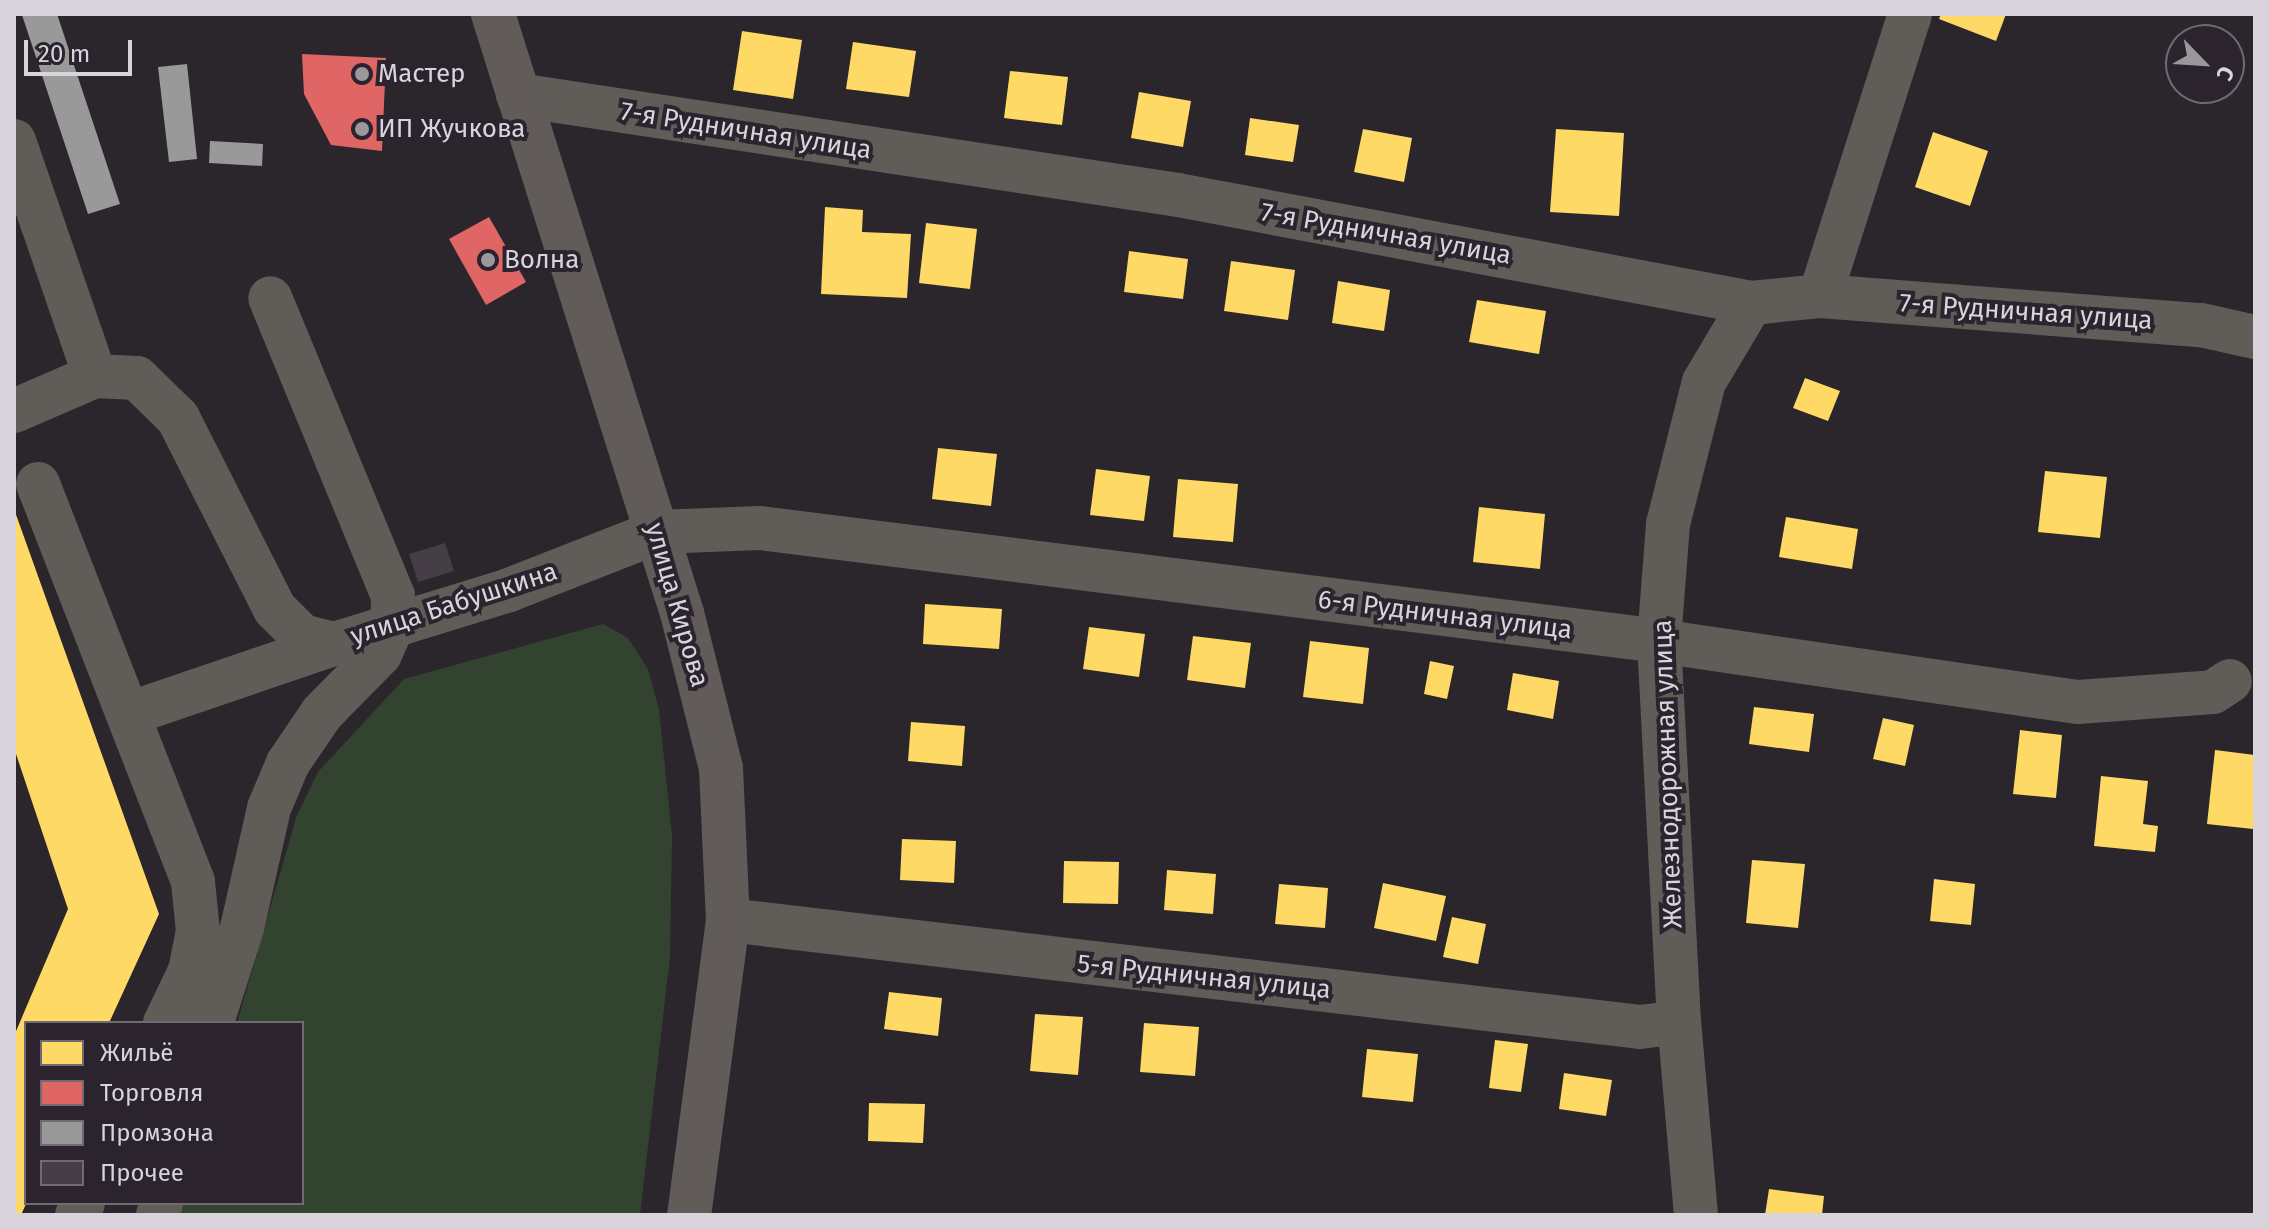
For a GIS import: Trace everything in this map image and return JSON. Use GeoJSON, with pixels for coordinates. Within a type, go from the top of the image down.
{"type":"FeatureCollection","features":[{"type":"Feature","properties":{"kind":"main road","name":"улица Кирова"},"geometry":{"type":"LineString","coordinates":[[493,14],[657,532],[721,768],[728,920],[689,1215]]}},
{"type":"Feature","properties":{"kind":"street"},"geometry":{"type":"LineString","coordinates":[[1820,296],[1910,14]]}},
{"type":"Feature","properties":{"kind":"street","name":"7-я Рудничная улица"},"geometry":{"type":"LineString","coordinates":[[518,95],[1178,195],[1751,303],[1820,296],[2201,325],[2255,337]]}},
{"type":"Feature","properties":{"kind":"street"},"geometry":{"type":"LineString","coordinates":[[14,141],[95,376]]}},
{"type":"Feature","properties":{"kind":"street"},"geometry":{"type":"LineString","coordinates":[[38,484],[131,713],[193,882],[198,931],[190,971],[167,1019],[212,1021],[242,928],[269,808],[288,763],[322,713],[380,654],[392,627],[393,596],[270,298]]}},
{"type":"Feature","properties":{"kind":"street","name":"Железнодорожная улица"},"geometry":{"type":"LineString","coordinates":[[1696,1215],[1679,1022],[1659,641],[1668,524],[1704,382],[1751,303]]}},
{"type":"Feature","properties":{"kind":"street","name":"улица Бабушкина"},"geometry":{"type":"LineString","coordinates":[[14,411],[95,376],[137,378],[178,418],[275,609],[302,636],[334,644],[509,590],[657,532]]}},
{"type":"Feature","properties":{"kind":"street","name":"6-я Рудничная улица"},"geometry":{"type":"LineString","coordinates":[[657,532],[760,528],[1659,641],[2078,702],[2213,692],[2230,681]]}},
{"type":"Feature","properties":{"kind":"street"},"geometry":{"type":"LineString","coordinates":[[131,713],[334,644]]}},
{"type":"Feature","properties":{"kind":"street","name":"5-я Рудничная улица"},"geometry":{"type":"LineString","coordinates":[[728,920],[1640,1027],[1679,1022]]}},
{"type":"Feature","properties":{"kind":"green space"},"geometry":{"type":"Polygon","coordinates":[[[603,624],[628,638],[648,669],[659,709],[672,836],[670,957],[640,1215],[179,1215],[182,1205],[304,1205],[304,1021],[238,1021],[297,815],[318,772],[404,679],[603,624]]]}},
{"type":"Feature","properties":{"kind":"building: Жильё"},"geometry":{"type":"Polygon","coordinates":[[[1941,14],[2006,14],[1996,41],[1939,19],[1941,14]]]}},
{"type":"Feature","properties":{"kind":"building: Жильё"},"geometry":{"type":"Polygon","coordinates":[[[742,31],[802,40],[793,99],[733,90],[742,31]]]}},
{"type":"Feature","properties":{"kind":"building: Жильё"},"geometry":{"type":"Polygon","coordinates":[[[853,42],[916,51],[909,97],[846,89],[853,42]]]}},
{"type":"Feature","properties":{"kind":"building: Жильё"},"geometry":{"type":"Polygon","coordinates":[[[1010,71],[1068,77],[1062,125],[1004,118],[1010,71]]]}},
{"type":"Feature","properties":{"kind":"building: Жильё"},"geometry":{"type":"Polygon","coordinates":[[[1139,92],[1191,101],[1183,147],[1131,138],[1139,92]]]}},
{"type":"Feature","properties":{"kind":"building: Жильё"},"geometry":{"type":"Polygon","coordinates":[[[1250,118],[1299,125],[1293,162],[1245,155],[1250,118]]]}},
{"type":"Feature","properties":{"kind":"building: Жильё"},"geometry":{"type":"Polygon","coordinates":[[[1363,129],[1412,138],[1404,182],[1354,172],[1363,129]]]}},
{"type":"Feature","properties":{"kind":"building: Жильё"},"geometry":{"type":"Polygon","coordinates":[[[1556,129],[1624,133],[1619,216],[1550,212],[1556,129]]]}},
{"type":"Feature","properties":{"kind":"building: Жильё"},"geometry":{"type":"Polygon","coordinates":[[[1933,132],[1988,151],[1970,206],[1915,187],[1933,132]]]}},
{"type":"Feature","properties":{"kind":"building: Жильё"},"geometry":{"type":"Polygon","coordinates":[[[825,207],[863,210],[862,232],[911,234],[907,298],[821,294],[825,207]]]}},
{"type":"Feature","properties":{"kind":"building: Жильё"},"geometry":{"type":"Polygon","coordinates":[[[926,223],[977,229],[970,289],[919,283],[926,223]]]}},
{"type":"Feature","properties":{"kind":"building: Жильё"},"geometry":{"type":"Polygon","coordinates":[[[1129,251],[1188,259],[1183,299],[1124,292],[1129,251]]]}},
{"type":"Feature","properties":{"kind":"building: Жильё"},"geometry":{"type":"Polygon","coordinates":[[[1231,261],[1295,270],[1288,320],[1224,311],[1231,261]]]}},
{"type":"Feature","properties":{"kind":"building: Жильё"},"geometry":{"type":"Polygon","coordinates":[[[1338,281],[1390,290],[1384,331],[1332,323],[1338,281]]]}},
{"type":"Feature","properties":{"kind":"building: Жильё"},"geometry":{"type":"Polygon","coordinates":[[[1477,300],[1546,311],[1539,354],[1469,342],[1477,300]]]}},
{"type":"Feature","properties":{"kind":"building: Жильё"},"geometry":{"type":"Polygon","coordinates":[[[1805,378],[1840,391],[1828,421],[1793,408],[1805,378]]]}},
{"type":"Feature","properties":{"kind":"building: Жильё"},"geometry":{"type":"Polygon","coordinates":[[[938,448],[997,454],[991,506],[932,499],[938,448]]]}},
{"type":"Feature","properties":{"kind":"building: Жильё"},"geometry":{"type":"Polygon","coordinates":[[[1096,469],[1150,476],[1144,521],[1090,515],[1096,469]]]}},
{"type":"Feature","properties":{"kind":"building: Жильё"},"geometry":{"type":"Polygon","coordinates":[[[2045,471],[2107,477],[2100,538],[2038,532],[2045,471]]]}},
{"type":"Feature","properties":{"kind":"building: Жильё"},"geometry":{"type":"Polygon","coordinates":[[[1178,479],[1238,484],[1233,542],[1173,537],[1178,479]]]}},
{"type":"Feature","properties":{"kind":"building: Жильё"},"geometry":{"type":"Polygon","coordinates":[[[1479,507],[1545,514],[1540,569],[1473,562],[1479,507]]]}},
{"type":"Feature","properties":{"kind":"building: Жильё"},"geometry":{"type":"Polygon","coordinates":[[[14,509],[159,914],[110,1021],[24,1021],[26,1205],[21,1215],[14,1215],[14,1036],[68,909],[14,748],[14,509]]]}},
{"type":"Feature","properties":{"kind":"building: Жильё"},"geometry":{"type":"Polygon","coordinates":[[[1786,517],[1858,529],[1852,569],[1779,557],[1786,517]]]}},
{"type":"Feature","properties":{"kind":"building: Жильё"},"geometry":{"type":"Polygon","coordinates":[[[925,604],[1002,609],[999,649],[923,644],[925,604]]]}},
{"type":"Feature","properties":{"kind":"building: Жильё"},"geometry":{"type":"Polygon","coordinates":[[[1089,627],[1145,634],[1139,677],[1083,669],[1089,627]]]}},
{"type":"Feature","properties":{"kind":"building: Жильё"},"geometry":{"type":"Polygon","coordinates":[[[1193,636],[1251,643],[1245,688],[1187,680],[1193,636]]]}},
{"type":"Feature","properties":{"kind":"building: Жильё"},"geometry":{"type":"Polygon","coordinates":[[[1310,641],[1369,648],[1363,704],[1303,697],[1310,641]]]}},
{"type":"Feature","properties":{"kind":"building: Жильё"},"geometry":{"type":"Polygon","coordinates":[[[1430,661],[1454,666],[1447,699],[1424,694],[1430,661]]]}},
{"type":"Feature","properties":{"kind":"building: Жильё"},"geometry":{"type":"Polygon","coordinates":[[[1513,673],[1559,681],[1553,719],[1507,710],[1513,673]]]}},
{"type":"Feature","properties":{"kind":"building: Жильё"},"geometry":{"type":"Polygon","coordinates":[[[1754,707],[1814,714],[1809,752],[1749,744],[1754,707]]]}},
{"type":"Feature","properties":{"kind":"building: Жильё"},"geometry":{"type":"Polygon","coordinates":[[[1883,718],[1914,725],[1905,766],[1873,759],[1883,718]]]}},
{"type":"Feature","properties":{"kind":"building: Жильё"},"geometry":{"type":"Polygon","coordinates":[[[911,722],[965,726],[962,766],[908,761],[911,722]]]}},
{"type":"Feature","properties":{"kind":"building: Жильё"},"geometry":{"type":"Polygon","coordinates":[[[2020,730],[2062,735],[2056,798],[2013,794],[2020,730]]]}},
{"type":"Feature","properties":{"kind":"building: Жильё"},"geometry":{"type":"Polygon","coordinates":[[[2215,750],[2255,755],[2253,829],[2207,824],[2215,750]]]}},
{"type":"Feature","properties":{"kind":"building: Жильё"},"geometry":{"type":"Polygon","coordinates":[[[2101,776],[2148,781],[2143,824],[2158,826],[2155,852],[2094,846],[2101,776]]]}},
{"type":"Feature","properties":{"kind":"building: Жильё"},"geometry":{"type":"Polygon","coordinates":[[[902,839],[956,841],[954,883],[900,880],[902,839]]]}},
{"type":"Feature","properties":{"kind":"building: Жильё"},"geometry":{"type":"Polygon","coordinates":[[[1752,860],[1805,864],[1798,928],[1746,923],[1752,860]]]}},
{"type":"Feature","properties":{"kind":"building: Жильё"},"geometry":{"type":"Polygon","coordinates":[[[1064,861],[1119,862],[1118,904],[1063,903],[1064,861]]]}},
{"type":"Feature","properties":{"kind":"building: Жильё"},"geometry":{"type":"Polygon","coordinates":[[[1167,870],[1216,874],[1213,914],[1164,910],[1167,870]]]}},
{"type":"Feature","properties":{"kind":"building: Жильё"},"geometry":{"type":"Polygon","coordinates":[[[1934,879],[1975,884],[1971,925],[1930,921],[1934,879]]]}},
{"type":"Feature","properties":{"kind":"building: Жильё"},"geometry":{"type":"Polygon","coordinates":[[[1383,883],[1446,896],[1436,941],[1374,928],[1383,883]]]}},
{"type":"Feature","properties":{"kind":"building: Жильё"},"geometry":{"type":"Polygon","coordinates":[[[1279,884],[1328,888],[1325,928],[1275,924],[1279,884]]]}},
{"type":"Feature","properties":{"kind":"building: Жильё"},"geometry":{"type":"Polygon","coordinates":[[[1452,917],[1486,924],[1478,964],[1443,957],[1452,917]]]}},
{"type":"Feature","properties":{"kind":"building: Жильё"},"geometry":{"type":"Polygon","coordinates":[[[889,992],[942,998],[938,1036],[884,1029],[889,992]]]}},
{"type":"Feature","properties":{"kind":"building: Жильё"},"geometry":{"type":"Polygon","coordinates":[[[1035,1014],[1083,1017],[1078,1075],[1030,1071],[1035,1014]]]}},
{"type":"Feature","properties":{"kind":"building: Жильё"},"geometry":{"type":"Polygon","coordinates":[[[1144,1023],[1199,1027],[1195,1076],[1140,1072],[1144,1023]]]}},
{"type":"Feature","properties":{"kind":"building: Жильё"},"geometry":{"type":"Polygon","coordinates":[[[1495,1040],[1528,1044],[1521,1092],[1489,1088],[1495,1040]]]}},
{"type":"Feature","properties":{"kind":"building: Жильё"},"geometry":{"type":"Polygon","coordinates":[[[1367,1049],[1418,1054],[1413,1102],[1362,1097],[1367,1049]]]}},
{"type":"Feature","properties":{"kind":"building: Жильё"},"geometry":{"type":"Polygon","coordinates":[[[1564,1073],[1612,1080],[1606,1116],[1559,1109],[1564,1073]]]}},
{"type":"Feature","properties":{"kind":"building: Жильё"},"geometry":{"type":"Polygon","coordinates":[[[869,1103],[925,1104],[923,1143],[868,1141],[869,1103]]]}},
{"type":"Feature","properties":{"kind":"building: Жильё"},"geometry":{"type":"Polygon","coordinates":[[[1769,1189],[1824,1196],[1822,1215],[1765,1215],[1769,1189]]]}},
{"type":"Feature","properties":{"kind":"building: Торговля"},"geometry":{"type":"Polygon","coordinates":[[[302,54],[386,58],[382,151],[331,145],[304,94],[302,54]]]}},
{"type":"Feature","properties":{"kind":"building: Торговля","name":"Волна"},"geometry":{"type":"Polygon","coordinates":[[[489,217],[526,282],[486,305],[449,239],[489,217]]]}},
{"type":"Feature","properties":{"kind":"building: Промзона"},"geometry":{"type":"Polygon","coordinates":[[[57,14],[120,204],[88,214],[22,15],[57,14]]]}},
{"type":"Feature","properties":{"kind":"building: Промзона"},"geometry":{"type":"Polygon","coordinates":[[[187,64],[197,159],[169,162],[158,67],[187,64]]]}},
{"type":"Feature","properties":{"kind":"building: Промзона"},"geometry":{"type":"Polygon","coordinates":[[[210,141],[263,144],[262,166],[209,163],[210,141]]]}},
{"type":"Feature","properties":{"kind":"building: Прочее"},"geometry":{"type":"Polygon","coordinates":[[[445,543],[454,571],[418,582],[409,554],[445,543]]]}},
{"type":"Feature","properties":{"kind":"place","name":"Мастер"},"geometry":{"type":"Point","coordinates":[362,74]}},
{"type":"Feature","properties":{"kind":"place","name":"ИП Жучкова"},"geometry":{"type":"Point","coordinates":[362,129]}},
{"type":"Feature","properties":{"kind":"place","name":"Волна"},"geometry":{"type":"Point","coordinates":[488,260]}}]}
